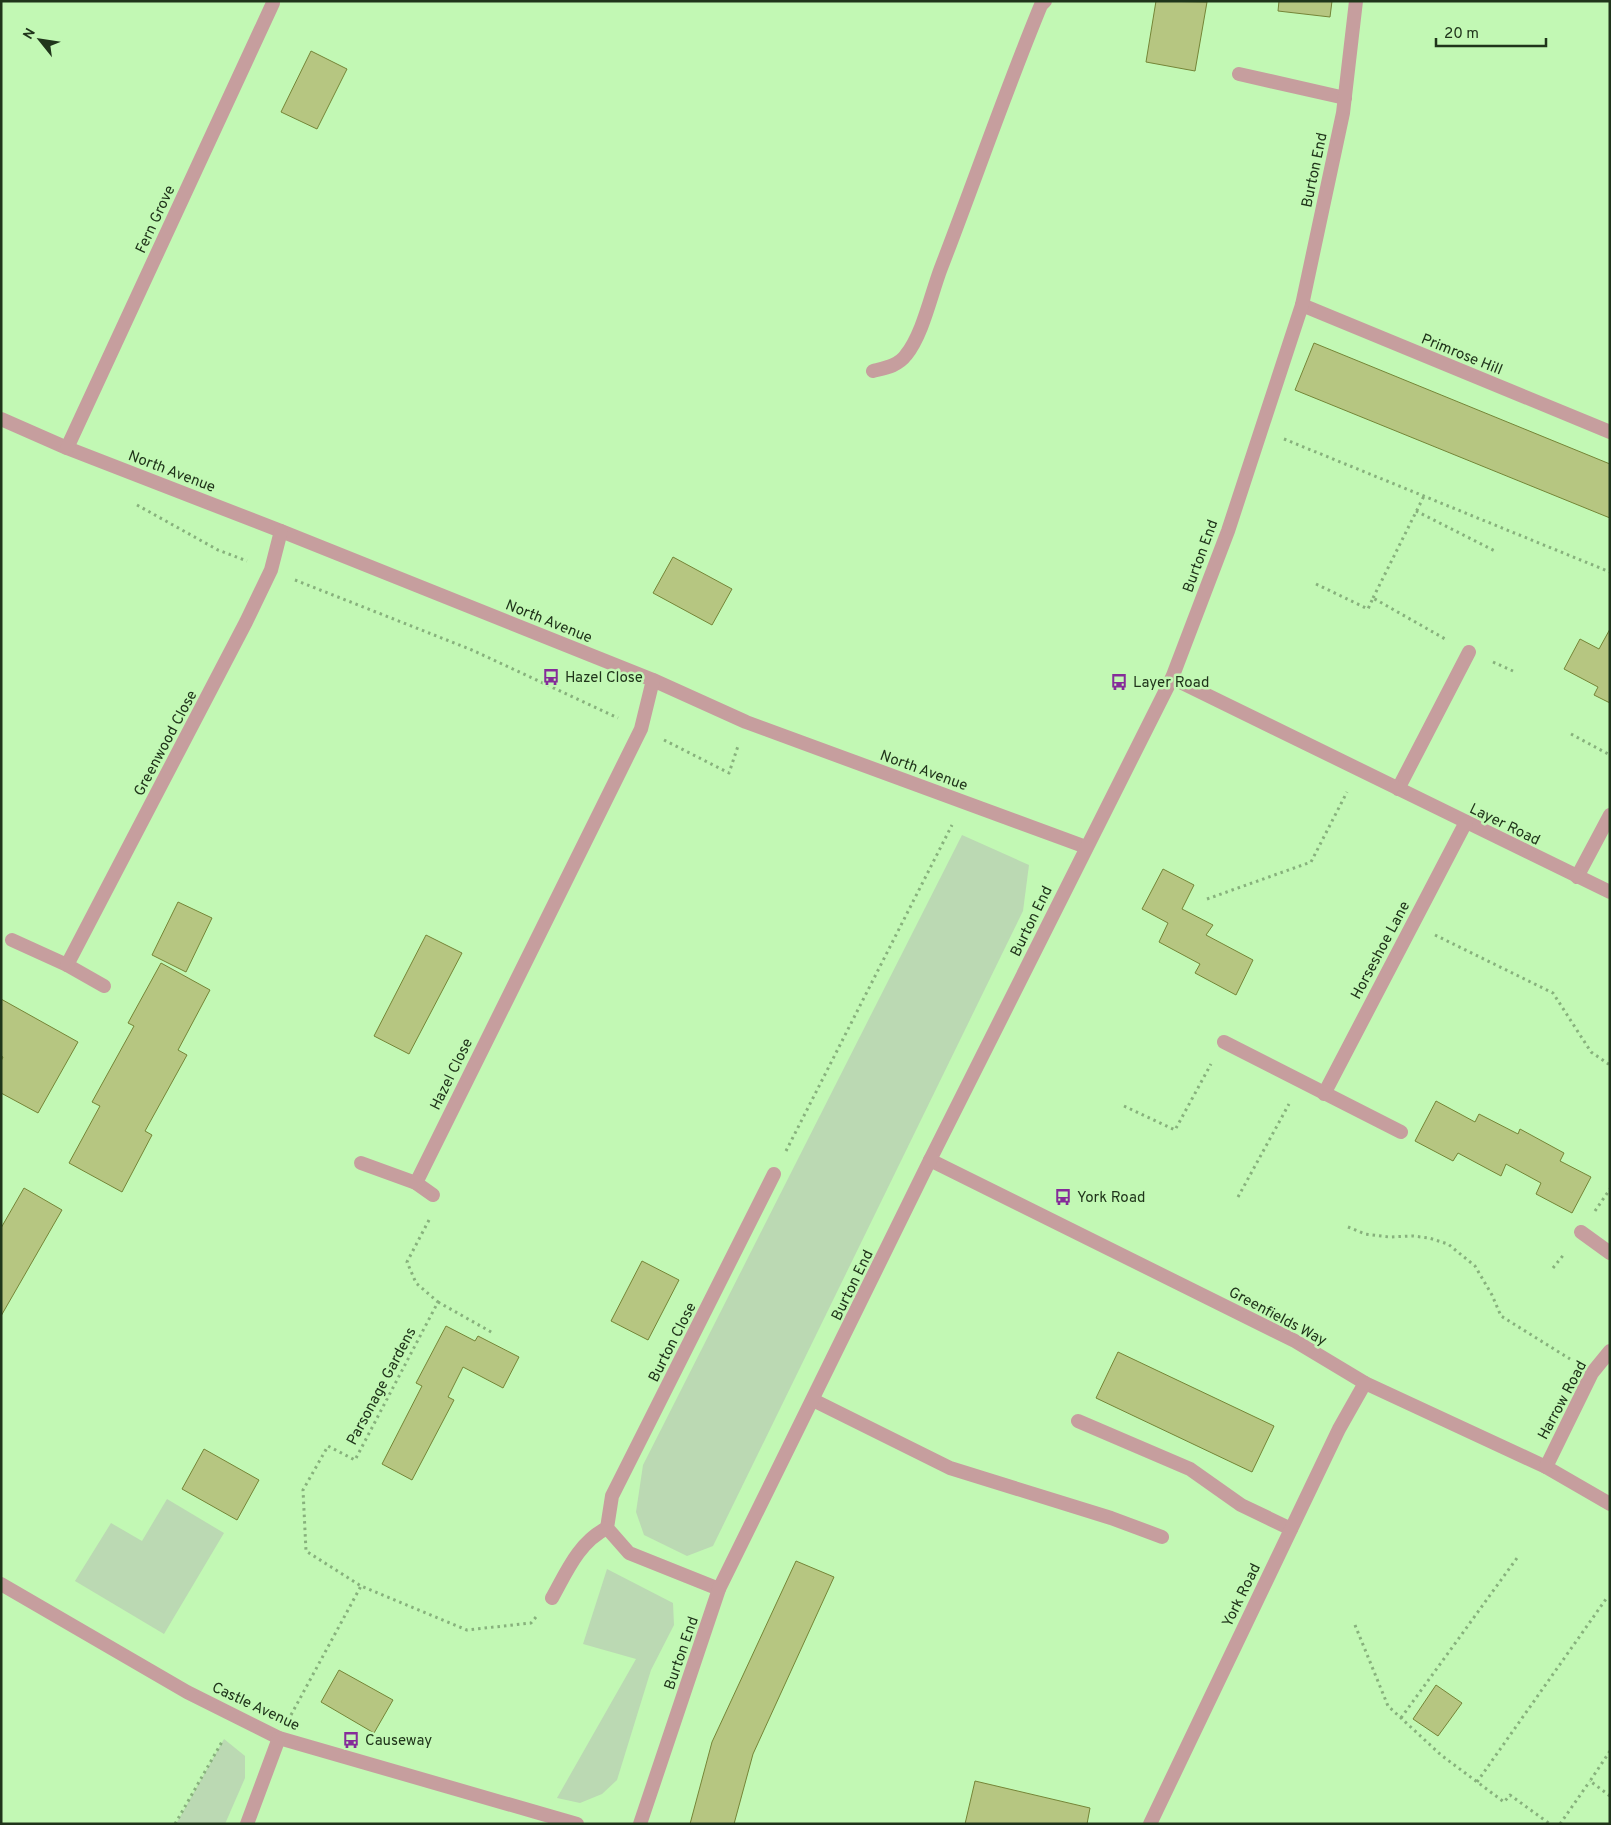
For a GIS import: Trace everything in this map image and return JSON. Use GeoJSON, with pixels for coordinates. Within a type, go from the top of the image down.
{"type":"FeatureCollection","features":[{"type":"Feature","properties":{"kind":"street"},"geometry":{"type":"LineString","coordinates":[[873,371],[895,365],[906,357],[916,339],[934,285],[1007,89],[1041,5],[1045,1]]}},
{"type":"Feature","properties":{"kind":"street","name":"Burton End"},"geometry":{"type":"LineString","coordinates":[[640,1824],[720,1589],[930,1160],[1172,678],[1228,531],[1302,305],[1343,114],[1356,1]]}},
{"type":"Feature","properties":{"kind":"street","name":"Fern Grove"},"geometry":{"type":"LineString","coordinates":[[67,448],[273,3]]}},
{"type":"Feature","properties":{"kind":"street"},"geometry":{"type":"LineString","coordinates":[[1239,74],[1345,98]]}},
{"type":"Feature","properties":{"kind":"street","name":"Primrose Hill"},"geometry":{"type":"LineString","coordinates":[[1302,305],[1610,432]]}},
{"type":"Feature","properties":{"kind":"street","name":"North Avenue"},"geometry":{"type":"LineString","coordinates":[[1,419],[67,448],[281,531],[653,680],[746,722],[1086,847]]}},
{"type":"Feature","properties":{"kind":"street","name":"Greenwood Close"},"geometry":{"type":"LineString","coordinates":[[67,965],[246,622],[271,570],[281,531]]}},
{"type":"Feature","properties":{"kind":"street"},"geometry":{"type":"LineString","coordinates":[[1398,789],[1469,652]]}},
{"type":"Feature","properties":{"kind":"street","name":"Layer Road"},"geometry":{"type":"LineString","coordinates":[[1172,678],[1610,892]]}},
{"type":"Feature","properties":{"kind":"street","name":"Hazel Close"},"geometry":{"type":"LineString","coordinates":[[416,1183],[641,729],[653,680]]}},
{"type":"Feature","properties":{"kind":"street"},"geometry":{"type":"LineString","coordinates":[[1578,877],[1610,815]]}},
{"type":"Feature","properties":{"kind":"street","name":"Horseshoe Lane"},"geometry":{"type":"LineString","coordinates":[[1324,1094],[1466,822]]}},
{"type":"Feature","properties":{"kind":"street"},"geometry":{"type":"LineString","coordinates":[[12,940],[67,965],[104,986]]}},
{"type":"Feature","properties":{"kind":"street"},"geometry":{"type":"LineString","coordinates":[[1224,1042],[1401,1132]]}},
{"type":"Feature","properties":{"kind":"street","name":"Greenfields Way"},"geometry":{"type":"LineString","coordinates":[[930,1160],[1295,1341],[1365,1383],[1546,1467],[1610,1504]]}},
{"type":"Feature","properties":{"kind":"street"},"geometry":{"type":"LineString","coordinates":[[362,1163],[416,1183],[433,1195]]}},
{"type":"Feature","properties":{"kind":"street","name":"Burton Close"},"geometry":{"type":"LineString","coordinates":[[607,1528],[612,1496],[774,1174]]}},
{"type":"Feature","properties":{"kind":"street"},"geometry":{"type":"LineString","coordinates":[[1581,1232],[1610,1253]]}},
{"type":"Feature","properties":{"kind":"street","name":"Harrow Road"},"geometry":{"type":"LineString","coordinates":[[1546,1467],[1592,1373],[1610,1351]]}},
{"type":"Feature","properties":{"kind":"street","name":"York Road"},"geometry":{"type":"LineString","coordinates":[[1150,1824],[1339,1429],[1365,1383]]}},
{"type":"Feature","properties":{"kind":"street"},"geometry":{"type":"LineString","coordinates":[[813,1400],[950,1468],[1111,1518],[1162,1537]]}},
{"type":"Feature","properties":{"kind":"street"},"geometry":{"type":"LineString","coordinates":[[1078,1421],[1190,1469],[1241,1505],[1291,1528]]}},
{"type":"Feature","properties":{"kind":"street"},"geometry":{"type":"LineString","coordinates":[[552,1598],[578,1552],[595,1534],[607,1528],[629,1553],[720,1589]]}},
{"type":"Feature","properties":{"kind":"street","name":"Castle Avenue"},"geometry":{"type":"LineString","coordinates":[[1,1584],[187,1692],[279,1738],[577,1824]]}},
{"type":"Feature","properties":{"kind":"street"},"geometry":{"type":"LineString","coordinates":[[247,1824],[279,1738]]}},
{"type":"Feature","properties":{"kind":"path"},"geometry":{"type":"LineString","coordinates":[[1261,429],[1610,572]]}},
{"type":"Feature","properties":{"kind":"path"},"geometry":{"type":"LineString","coordinates":[[1316,584],[1368,609],[1424,496]]}},
{"type":"Feature","properties":{"kind":"path"},"geometry":{"type":"LineString","coordinates":[[135,503],[142,509],[218,550],[472,650],[641,729],[729,773],[746,722]]}},
{"type":"Feature","properties":{"kind":"path"},"geometry":{"type":"LineString","coordinates":[[1416,511],[1495,551]]}},
{"type":"Feature","properties":{"kind":"path"},"geometry":{"type":"LineString","coordinates":[[1373,598],[1469,652],[1514,671]]}},
{"type":"Feature","properties":{"kind":"path"},"geometry":{"type":"LineString","coordinates":[[1570,734],[1610,755]]}},
{"type":"Feature","properties":{"kind":"path"},"geometry":{"type":"LineString","coordinates":[[1207,898],[1311,862],[1358,770]]}},
{"type":"Feature","properties":{"kind":"path"},"geometry":{"type":"LineString","coordinates":[[774,1174],[963,802]]}},
{"type":"Feature","properties":{"kind":"path"},"geometry":{"type":"LineString","coordinates":[[1412,924],[1553,993],[1591,1052],[1610,1065]]}},
{"type":"Feature","properties":{"kind":"path"},"geometry":{"type":"LineString","coordinates":[[1124,1106],[1175,1130],[1224,1042]]}},
{"type":"Feature","properties":{"kind":"path"},"geometry":{"type":"LineString","coordinates":[[1238,1197],[1301,1082]]}},
{"type":"Feature","properties":{"kind":"path"},"geometry":{"type":"LineString","coordinates":[[433,1195],[433,1211],[407,1262],[416,1283],[438,1302],[493,1333]]}},
{"type":"Feature","properties":{"kind":"path"},"geometry":{"type":"LineString","coordinates":[[1348,1228],[1365,1234],[1389,1237],[1413,1236],[1429,1238],[1448,1244],[1475,1266],[1492,1295],[1501,1316],[1592,1373]]}},
{"type":"Feature","properties":{"kind":"path","name":"Parsonage Gardens"},"geometry":{"type":"LineString","coordinates":[[438,1302],[355,1460],[328,1446],[303,1490],[306,1551],[361,1586],[467,1630],[532,1623],[552,1598]]}},
{"type":"Feature","properties":{"kind":"path"},"geometry":{"type":"LineString","coordinates":[[1401,1718],[1517,1558]]}},
{"type":"Feature","properties":{"kind":"path"},"geometry":{"type":"LineString","coordinates":[[279,1738],[361,1586]]}},
{"type":"Feature","properties":{"kind":"path"},"geometry":{"type":"LineString","coordinates":[[1477,1782],[1606,1598]]}},
{"type":"Feature","properties":{"kind":"path"},"geometry":{"type":"LineString","coordinates":[[1355,1625],[1388,1706],[1441,1755],[1504,1802],[1510,1795],[1550,1824]]}},
{"type":"Feature","properties":{"kind":"path"},"geometry":{"type":"LineString","coordinates":[[174,1824],[237,1717]]}},
{"type":"Feature","properties":{"kind":"path"},"geometry":{"type":"LineString","coordinates":[[1560,1824],[1610,1751]]}},
{"type":"Feature","properties":{"kind":"path"},"geometry":{"type":"LineString","coordinates":[[1590,1781],[1610,1796]]}},
{"type":"Feature","properties":{"kind":"green space"},"geometry":{"type":"Polygon","coordinates":[[[962,835],[1029,865],[1023,911],[713,1546],[687,1556],[644,1535],[636,1512],[643,1465],[962,835]]]}},
{"type":"Feature","properties":{"kind":"green space"},"geometry":{"type":"Polygon","coordinates":[[[167,1499],[224,1533],[164,1634],[75,1581],[111,1523],[142,1541],[167,1499]]]}},
{"type":"Feature","properties":{"kind":"green space"},"geometry":{"type":"Polygon","coordinates":[[[607,1569],[673,1603],[674,1625],[651,1670],[617,1780],[602,1794],[580,1803],[557,1798],[636,1659],[583,1644],[607,1569]]]}},
{"type":"Feature","properties":{"kind":"green space"},"geometry":{"type":"Polygon","coordinates":[[[224,1739],[245,1756],[245,1778],[225,1824],[176,1824],[224,1739]]]}},
{"type":"Feature","properties":{"kind":"building"},"geometry":{"type":"Polygon","coordinates":[[[1156,1],[1207,2],[1195,71],[1146,62],[1156,1]]]}},
{"type":"Feature","properties":{"kind":"building"},"geometry":{"type":"Polygon","coordinates":[[[1279,1],[1332,1],[1330,17],[1278,11],[1279,1]]]}},
{"type":"Feature","properties":{"kind":"building"},"geometry":{"type":"Polygon","coordinates":[[[311,51],[347,69],[317,129],[281,112],[311,51]]]}},
{"type":"Feature","properties":{"kind":"building"},"geometry":{"type":"Polygon","coordinates":[[[1314,343],[1610,464],[1610,518],[1295,390],[1314,343]]]}},
{"type":"Feature","properties":{"kind":"building"},"geometry":{"type":"Polygon","coordinates":[[[673,557],[732,589],[712,625],[653,593],[673,557]]]}},
{"type":"Feature","properties":{"kind":"building"},"geometry":{"type":"Polygon","coordinates":[[[1610,629],[1610,703],[1594,695],[1598,687],[1564,669],[1580,639],[1599,649],[1610,629]]]}},
{"type":"Feature","properties":{"kind":"building"},"geometry":{"type":"Polygon","coordinates":[[[1163,869],[1194,885],[1182,909],[1213,925],[1206,935],[1253,960],[1236,995],[1195,973],[1200,964],[1159,942],[1168,923],[1142,909],[1163,869]]]}},
{"type":"Feature","properties":{"kind":"building"},"geometry":{"type":"Polygon","coordinates":[[[178,902],[212,918],[186,972],[152,955],[178,902]]]}},
{"type":"Feature","properties":{"kind":"building"},"geometry":{"type":"Polygon","coordinates":[[[426,935],[462,953],[409,1054],[374,1036],[426,935]]]}},
{"type":"Feature","properties":{"kind":"building"},"geometry":{"type":"Polygon","coordinates":[[[161,963],[210,990],[178,1050],[187,1055],[145,1131],[152,1135],[122,1192],[69,1163],[100,1106],[92,1102],[134,1026],[128,1023],[161,963]]]}},
{"type":"Feature","properties":{"kind":"building"},"geometry":{"type":"Polygon","coordinates":[[[1,999],[78,1042],[38,1113],[1,1093],[1,1061],[3,1057],[1,1056],[1,999]]]}},
{"type":"Feature","properties":{"kind":"building"},"geometry":{"type":"Polygon","coordinates":[[[1436,1101],[1475,1122],[1479,1114],[1518,1134],[1520,1129],[1564,1153],[1560,1161],[1591,1177],[1572,1213],[1536,1194],[1541,1183],[1506,1164],[1501,1176],[1458,1153],[1453,1161],[1415,1141],[1436,1101]]]}},
{"type":"Feature","properties":{"kind":"building"},"geometry":{"type":"Polygon","coordinates":[[[24,1188],[62,1210],[1,1316],[1,1228],[24,1188]]]}},
{"type":"Feature","properties":{"kind":"building"},"geometry":{"type":"Polygon","coordinates":[[[642,1261],[679,1280],[648,1340],[611,1321],[642,1261]]]}},
{"type":"Feature","properties":{"kind":"building"},"geometry":{"type":"Polygon","coordinates":[[[446,1326],[475,1341],[478,1336],[519,1357],[503,1388],[463,1367],[448,1397],[454,1400],[412,1480],[382,1464],[422,1386],[416,1383],[446,1326]]]}},
{"type":"Feature","properties":{"kind":"building"},"geometry":{"type":"Polygon","coordinates":[[[1118,1352],[1274,1426],[1252,1472],[1096,1398],[1118,1352]]]}},
{"type":"Feature","properties":{"kind":"building"},"geometry":{"type":"Polygon","coordinates":[[[204,1449],[259,1480],[237,1520],[182,1489],[204,1449]]]}},
{"type":"Feature","properties":{"kind":"building"},"geometry":{"type":"Polygon","coordinates":[[[796,1561],[834,1577],[753,1754],[734,1824],[690,1824],[712,1742],[796,1561]]]}},
{"type":"Feature","properties":{"kind":"building"},"geometry":{"type":"Polygon","coordinates":[[[339,1670],[393,1700],[374,1733],[321,1702],[339,1670]]]}},
{"type":"Feature","properties":{"kind":"building"},"geometry":{"type":"Polygon","coordinates":[[[1436,1685],[1462,1703],[1438,1736],[1413,1719],[1436,1685]]]}},
{"type":"Feature","properties":{"kind":"building"},"geometry":{"type":"Polygon","coordinates":[[[975,1781],[1090,1808],[1087,1824],[965,1824],[975,1781]]]}},
{"type":"Feature","properties":{"kind":"place","name":"Hazel Close"},"geometry":{"type":"Point","coordinates":[551,677]}},
{"type":"Feature","properties":{"kind":"place","name":"Layer Road"},"geometry":{"type":"Point","coordinates":[1119,682]}},
{"type":"Feature","properties":{"kind":"place","name":"York Road"},"geometry":{"type":"Point","coordinates":[1063,1197]}},
{"type":"Feature","properties":{"kind":"place","name":"Causeway"},"geometry":{"type":"Point","coordinates":[351,1740]}}]}
